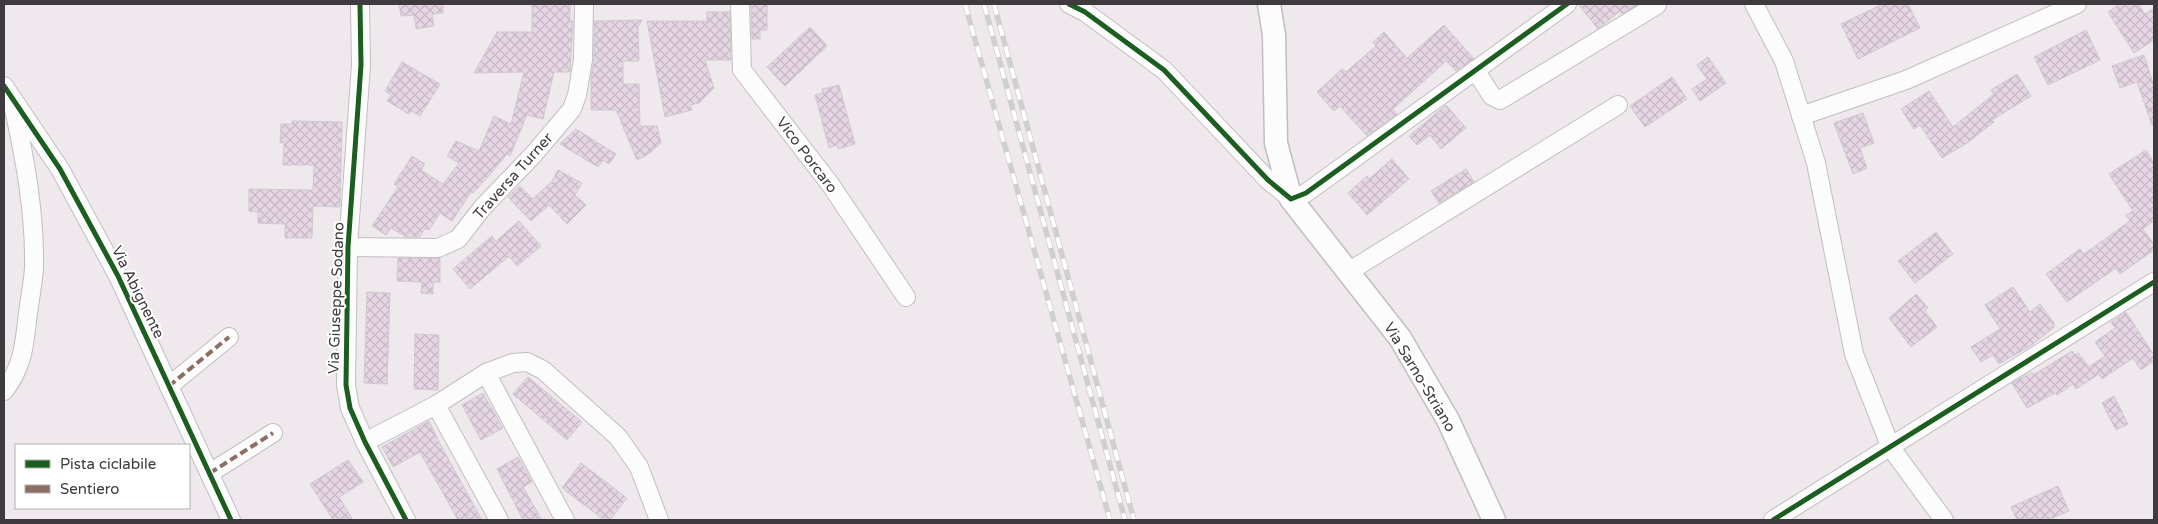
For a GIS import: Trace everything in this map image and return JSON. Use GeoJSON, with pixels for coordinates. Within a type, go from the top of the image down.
{"type":"FeatureCollection","features":[{"type":"Feature","properties":{"kind":"main road"},"geometry":{"type":"LineString","coordinates":[[1269,4],[1274,35],[1276,143],[1291,199]]}},
{"type":"Feature","properties":{"kind":"main road","name":"Via Sarno-Striano"},"geometry":{"type":"LineString","coordinates":[[1291,199],[1400,338],[1448,420],[1494,520]]}},
{"type":"Feature","properties":{"kind":"street","name":"Via Giuseppe Sodano"},"geometry":{"type":"LineString","coordinates":[[360,4],[361,65],[348,247],[346,385],[350,408],[365,442],[406,520]]}},
{"type":"Feature","properties":{"kind":"street","name":"Traversa Turner"},"geometry":{"type":"LineString","coordinates":[[348,247],[438,248],[458,240],[483,207],[534,155],[572,109],[577,95],[583,60],[584,4]]}},
{"type":"Feature","properties":{"kind":"street","name":"Vico Porcaro"},"geometry":{"type":"LineString","coordinates":[[740,4],[742,70],[830,184],[906,297]]}},
{"type":"Feature","properties":{"kind":"street"},"geometry":{"type":"LineString","coordinates":[[1069,4],[1085,12],[1164,70],[1268,180],[1291,199],[1306,193],[1567,4]]}},
{"type":"Feature","properties":{"kind":"street"},"geometry":{"type":"LineString","coordinates":[[1754,4],[1784,60],[1816,163],[1854,354],[1891,448],[1944,520]]}},
{"type":"Feature","properties":{"kind":"street"},"geometry":{"type":"LineString","coordinates":[[1801,116],[1906,80],[2077,4]]}},
{"type":"Feature","properties":{"kind":"street"},"geometry":{"type":"LineString","coordinates":[[1475,70],[1492,96],[1500,100],[1657,5]]}},
{"type":"Feature","properties":{"kind":"street"},"geometry":{"type":"LineString","coordinates":[[4,392],[16,375],[24,351],[34,268],[30,205],[23,151],[12,103],[5,87]]}},
{"type":"Feature","properties":{"kind":"street","name":"Via Abignente"},"geometry":{"type":"LineString","coordinates":[[5,87],[60,169],[114,267],[232,520]]}},
{"type":"Feature","properties":{"kind":"street"},"geometry":{"type":"LineString","coordinates":[[1348,272],[1618,105]]}},
{"type":"Feature","properties":{"kind":"street"},"geometry":{"type":"LineString","coordinates":[[1773,520],[2154,282]]}},
{"type":"Feature","properties":{"kind":"street"},"geometry":{"type":"LineString","coordinates":[[169,386],[229,336]]}},
{"type":"Feature","properties":{"kind":"street"},"geometry":{"type":"LineString","coordinates":[[365,442],[436,405],[486,374],[513,363],[528,362],[543,370],[618,437],[639,467],[658,520]]}},
{"type":"Feature","properties":{"kind":"street"},"geometry":{"type":"LineString","coordinates":[[486,374],[565,520]]}},
{"type":"Feature","properties":{"kind":"street"},"geometry":{"type":"LineString","coordinates":[[436,405],[499,520]]}},
{"type":"Feature","properties":{"kind":"street"},"geometry":{"type":"LineString","coordinates":[[210,474],[272,433]]}},
{"type":"Feature","properties":{"kind":"building"},"geometry":{"type":"Polygon","coordinates":[[[399,4],[443,4],[443,13],[432,14],[434,26],[416,29],[414,15],[401,16],[399,4]]]}},
{"type":"Feature","properties":{"kind":"building"},"geometry":{"type":"Polygon","coordinates":[[[532,4],[570,4],[570,21],[573,21],[570,72],[554,72],[543,119],[527,115],[510,156],[507,154],[473,193],[471,192],[452,221],[440,213],[429,230],[425,228],[420,237],[406,237],[391,228],[386,235],[372,226],[398,187],[394,184],[412,156],[425,164],[421,170],[443,184],[459,163],[447,156],[456,141],[479,151],[494,116],[511,124],[524,72],[474,73],[497,32],[532,32],[532,4]]]}},
{"type":"Feature","properties":{"kind":"building"},"geometry":{"type":"Polygon","coordinates":[[[751,4],[767,4],[767,30],[760,30],[760,39],[752,39],[751,4]]]}},
{"type":"Feature","properties":{"kind":"building"},"geometry":{"type":"Polygon","coordinates":[[[1578,4],[1639,4],[1622,14],[1620,11],[1598,29],[1578,4]]]}},
{"type":"Feature","properties":{"kind":"building"},"geometry":{"type":"Polygon","coordinates":[[[1883,4],[1908,4],[1920,28],[1858,59],[1841,24],[1883,4]]]}},
{"type":"Feature","properties":{"kind":"building"},"geometry":{"type":"Polygon","coordinates":[[[2120,4],[2138,4],[2145,14],[2154,8],[2154,40],[2134,53],[2108,12],[2120,4]]]}},
{"type":"Feature","properties":{"kind":"building"},"geometry":{"type":"Polygon","coordinates":[[[707,12],[730,12],[731,60],[705,60],[714,88],[699,103],[690,105],[692,110],[665,117],[647,21],[707,21],[707,12]]]}},
{"type":"Feature","properties":{"kind":"building"},"geometry":{"type":"Polygon","coordinates":[[[642,20],[638,27],[639,61],[623,61],[623,84],[639,84],[640,126],[657,126],[661,143],[650,153],[637,160],[616,110],[591,110],[591,77],[594,60],[594,21],[642,20]]]}},
{"type":"Feature","properties":{"kind":"building"},"geometry":{"type":"Polygon","coordinates":[[[1444,25],[1474,59],[1456,71],[1446,61],[1393,109],[1397,114],[1367,136],[1340,106],[1334,111],[1317,92],[1342,69],[1346,72],[1376,46],[1373,42],[1384,32],[1407,58],[1444,25]]]}},
{"type":"Feature","properties":{"kind":"building"},"geometry":{"type":"Polygon","coordinates":[[[810,27],[827,46],[785,86],[767,67],[810,27]]]}},
{"type":"Feature","properties":{"kind":"building"},"geometry":{"type":"Polygon","coordinates":[[[2086,30],[2100,60],[2048,85],[2034,57],[2086,30]]]}},
{"type":"Feature","properties":{"kind":"building"},"geometry":{"type":"Polygon","coordinates":[[[2144,55],[2154,86],[2154,125],[2152,125],[2137,82],[2120,88],[2112,66],[2144,55]]]}},
{"type":"Feature","properties":{"kind":"building"},"geometry":{"type":"Polygon","coordinates":[[[1708,57],[1726,83],[1700,101],[1692,89],[1707,79],[1697,65],[1708,57]]]}},
{"type":"Feature","properties":{"kind":"building"},"geometry":{"type":"Polygon","coordinates":[[[402,62],[440,84],[420,116],[411,111],[409,114],[387,101],[391,95],[385,91],[402,62]]]}},
{"type":"Feature","properties":{"kind":"building"},"geometry":{"type":"Polygon","coordinates":[[[2017,74],[2031,96],[1992,120],[1994,122],[1967,143],[1942,158],[1920,125],[1914,129],[1901,109],[1929,91],[1953,127],[1994,94],[1991,90],[2017,74]]]}},
{"type":"Feature","properties":{"kind":"building"},"geometry":{"type":"Polygon","coordinates":[[[1672,77],[1687,99],[1645,127],[1630,106],[1672,77]]]}},
{"type":"Feature","properties":{"kind":"building"},"geometry":{"type":"Polygon","coordinates":[[[839,85],[855,144],[838,149],[837,145],[829,148],[815,95],[823,93],[822,89],[839,85]]]}},
{"type":"Feature","properties":{"kind":"building"},"geometry":{"type":"Polygon","coordinates":[[[1446,105],[1466,128],[1441,149],[1430,135],[1417,145],[1409,136],[1446,105]]]}},
{"type":"Feature","properties":{"kind":"building"},"geometry":{"type":"Polygon","coordinates":[[[1863,113],[1874,143],[1860,148],[1867,168],[1853,174],[1834,123],[1863,113]]]}},
{"type":"Feature","properties":{"kind":"building"},"geometry":{"type":"Polygon","coordinates":[[[292,121],[342,122],[340,207],[313,206],[312,238],[285,238],[285,224],[258,223],[258,212],[249,211],[249,189],[313,190],[314,165],[283,165],[284,143],[280,143],[281,124],[292,124],[292,121]]]}},
{"type":"Feature","properties":{"kind":"building"},"geometry":{"type":"Polygon","coordinates":[[[576,129],[616,154],[609,164],[603,160],[598,167],[560,144],[576,129]]]}},
{"type":"Feature","properties":{"kind":"building"},"geometry":{"type":"Polygon","coordinates":[[[2146,150],[2154,163],[2154,221],[2143,229],[2154,244],[2154,250],[2120,274],[2116,268],[2067,302],[2046,274],[2080,249],[2084,254],[2130,221],[2126,215],[2133,211],[2109,174],[2146,150]]]}},
{"type":"Feature","properties":{"kind":"building"},"geometry":{"type":"Polygon","coordinates":[[[1392,159],[1409,179],[1367,215],[1348,193],[1367,176],[1369,179],[1392,159]]]}},
{"type":"Feature","properties":{"kind":"building"},"geometry":{"type":"Polygon","coordinates":[[[1466,169],[1474,182],[1439,203],[1431,191],[1466,169]]]}},
{"type":"Feature","properties":{"kind":"building"},"geometry":{"type":"Polygon","coordinates":[[[558,170],[582,183],[575,195],[586,205],[567,224],[549,205],[531,221],[508,197],[520,186],[533,199],[552,181],[558,170]]]}},
{"type":"Feature","properties":{"kind":"building"},"geometry":{"type":"Polygon","coordinates":[[[519,221],[541,246],[517,266],[509,256],[470,289],[453,269],[492,236],[496,241],[519,221]]]}},
{"type":"Feature","properties":{"kind":"building"},"geometry":{"type":"Polygon","coordinates":[[[1936,232],[1953,254],[1915,283],[1898,261],[1936,232]]]}},
{"type":"Feature","properties":{"kind":"building"},"geometry":{"type":"Polygon","coordinates":[[[398,258],[440,258],[440,282],[433,282],[433,294],[421,293],[422,282],[397,281],[398,258]]]}},
{"type":"Feature","properties":{"kind":"building"},"geometry":{"type":"Polygon","coordinates":[[[2013,287],[2030,312],[2040,304],[2054,323],[2054,327],[2032,345],[1999,364],[1993,355],[1981,362],[1971,347],[2000,329],[1985,305],[2013,287]]]}},
{"type":"Feature","properties":{"kind":"building"},"geometry":{"type":"Polygon","coordinates":[[[367,292],[390,293],[387,384],[364,383],[367,292]]]}},
{"type":"Feature","properties":{"kind":"building"},"geometry":{"type":"Polygon","coordinates":[[[1916,294],[1928,308],[1925,311],[1937,327],[1911,347],[1889,318],[1916,294]]]}},
{"type":"Feature","properties":{"kind":"building"},"geometry":{"type":"Polygon","coordinates":[[[2126,312],[2154,355],[2154,361],[2141,370],[2133,358],[2102,379],[2099,374],[2076,389],[2073,384],[2057,395],[2055,393],[2027,408],[2012,383],[2032,372],[2033,375],[2072,351],[2075,355],[2078,353],[2089,367],[2105,356],[2095,342],[2115,328],[2111,322],[2126,312]]]}},
{"type":"Feature","properties":{"kind":"building"},"geometry":{"type":"Polygon","coordinates":[[[415,334],[439,335],[438,390],[414,389],[415,334]]]}},
{"type":"Feature","properties":{"kind":"building"},"geometry":{"type":"Polygon","coordinates":[[[528,377],[582,422],[567,440],[513,394],[528,377]]]}},
{"type":"Feature","properties":{"kind":"building"},"geometry":{"type":"Polygon","coordinates":[[[483,393],[503,428],[481,440],[462,405],[483,393]]]}},
{"type":"Feature","properties":{"kind":"building"},"geometry":{"type":"Polygon","coordinates":[[[2114,396],[2128,424],[2116,430],[2102,403],[2114,396]]]}},
{"type":"Feature","properties":{"kind":"building"},"geometry":{"type":"Polygon","coordinates":[[[429,421],[482,520],[458,520],[420,452],[393,467],[382,447],[429,421]]]}},
{"type":"Feature","properties":{"kind":"building"},"geometry":{"type":"Polygon","coordinates":[[[518,457],[532,482],[523,487],[542,520],[523,520],[497,469],[518,457]]]}},
{"type":"Feature","properties":{"kind":"building"},"geometry":{"type":"Polygon","coordinates":[[[348,460],[363,482],[339,497],[353,520],[333,520],[310,484],[348,460]]]}},
{"type":"Feature","properties":{"kind":"building"},"geometry":{"type":"Polygon","coordinates":[[[581,463],[627,498],[610,520],[604,520],[562,488],[581,463]]]}},
{"type":"Feature","properties":{"kind":"building"},"geometry":{"type":"Polygon","coordinates":[[[2058,486],[2069,511],[2048,520],[2017,520],[2011,507],[2058,486]]]}},
{"type":"Feature","properties":{"kind":"railway"},"geometry":{"type":"LineString","coordinates":[[965,4],[1110,520]]}},
{"type":"Feature","properties":{"kind":"railway"},"geometry":{"type":"LineString","coordinates":[[984,4],[1125,520]]}},
{"type":"Feature","properties":{"kind":"railway"},"geometry":{"type":"LineString","coordinates":[[994,4],[1134,520]]}},
{"type":"Feature","properties":{"kind":"marked path"},"geometry":{"type":"LineString","coordinates":[[169,386],[229,337]]}},
{"type":"Feature","properties":{"kind":"marked path"},"geometry":{"type":"LineString","coordinates":[[210,473],[273,433]]}},
{"type":"Feature","properties":{"kind":"cycle path"},"geometry":{"type":"LineString","coordinates":[[360,4],[361,65],[348,247],[346,385],[350,408],[365,442],[406,520]]}},
{"type":"Feature","properties":{"kind":"cycle path"},"geometry":{"type":"LineString","coordinates":[[1069,4],[1085,12],[1164,70],[1268,180],[1291,199],[1306,193],[1567,4]]}},
{"type":"Feature","properties":{"kind":"cycle path"},"geometry":{"type":"LineString","coordinates":[[4,86],[60,169],[118,276],[231,520]]}},
{"type":"Feature","properties":{"kind":"cycle path"},"geometry":{"type":"LineString","coordinates":[[1773,520],[2154,282]]}}]}
